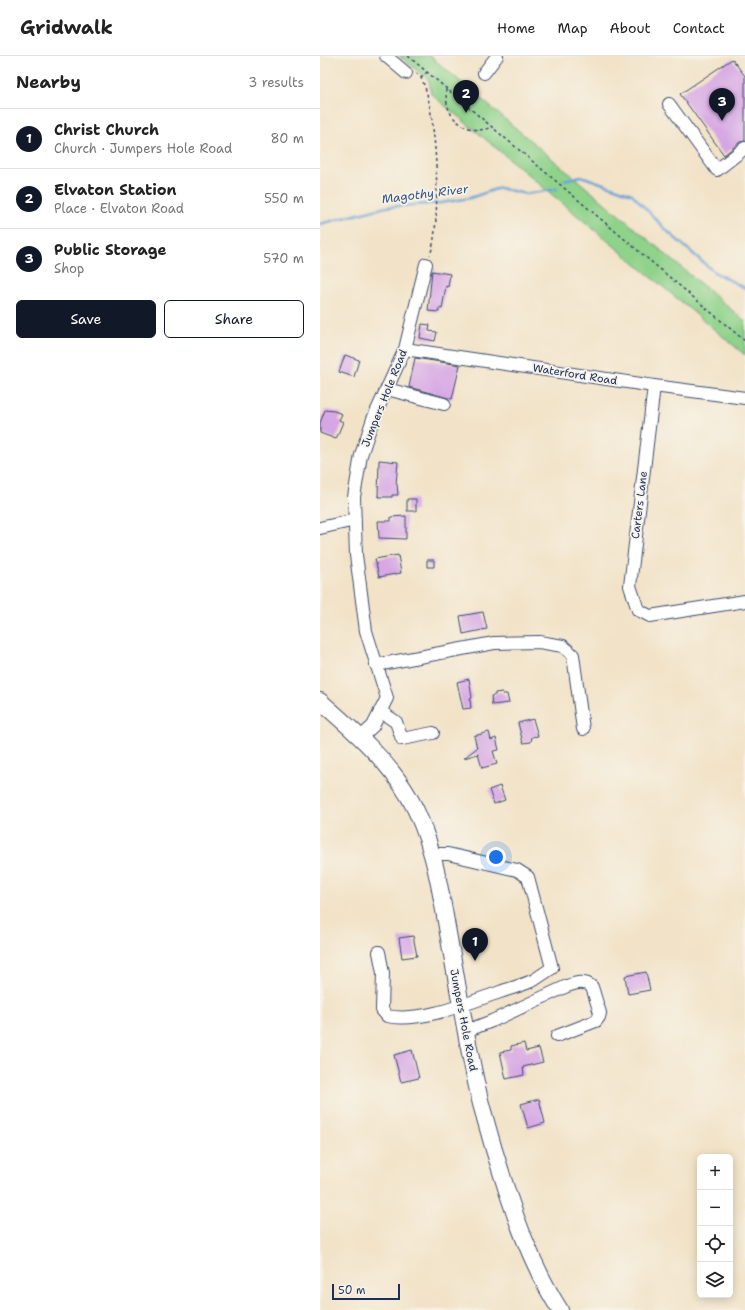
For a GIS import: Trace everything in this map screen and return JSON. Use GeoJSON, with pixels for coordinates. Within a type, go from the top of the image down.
{"type":"FeatureCollection","features":[{"type":"Feature","properties":{"kind":"main road","name":"Jumpers Hole Road"},"geometry":{"type":"LineString","coordinates":[[320,701],[361,737],[383,762],[409,797],[417,814],[431,854],[481,1104],[498,1165],[532,1258],[560,1310]]}},
{"type":"Feature","properties":{"kind":"street"},"geometry":{"type":"LineString","coordinates":[[386,56],[406,73]]}},
{"type":"Feature","properties":{"kind":"street"},"geometry":{"type":"LineString","coordinates":[[484,72],[497,56]]}},
{"type":"Feature","properties":{"kind":"street"},"geometry":{"type":"LineString","coordinates":[[669,104],[717,170],[745,148]]}},
{"type":"Feature","properties":{"kind":"street","name":"Jumpers Hole Road"},"geometry":{"type":"LineString","coordinates":[[361,737],[373,726],[387,698],[366,631],[356,555],[354,497],[361,455],[373,419],[405,348],[426,264]]}},
{"type":"Feature","properties":{"kind":"street","name":"Waterford Road"},"geometry":{"type":"LineString","coordinates":[[405,348],[654,386],[745,398]]}},
{"type":"Feature","properties":{"kind":"street","name":"Carters Lane"},"geometry":{"type":"LineString","coordinates":[[654,386],[630,586],[638,610],[650,616],[745,601]]}},
{"type":"Feature","properties":{"kind":"street"},"geometry":{"type":"LineString","coordinates":[[387,389],[444,404]]}},
{"type":"Feature","properties":{"kind":"street"},"geometry":{"type":"LineString","coordinates":[[320,528],[355,520]]}},
{"type":"Feature","properties":{"kind":"street"},"geometry":{"type":"LineString","coordinates":[[376,665],[494,643],[539,642],[563,646],[573,655],[583,729]]}},
{"type":"Feature","properties":{"kind":"street"},"geometry":{"type":"LineString","coordinates":[[380,711],[396,722],[402,739],[433,733]]}},
{"type":"Feature","properties":{"kind":"street"},"geometry":{"type":"LineString","coordinates":[[379,952],[383,973],[382,1010],[387,1016],[404,1018],[430,1014],[461,1006],[534,980],[552,968],[528,877],[517,870],[448,854],[431,854]]}},
{"type":"Feature","properties":{"kind":"street"},"geometry":{"type":"LineString","coordinates":[[466,1031],[492,1021],[567,986],[584,982],[589,984],[592,987],[600,1013],[599,1017],[596,1021],[557,1036]]}},
{"type":"Feature","properties":{"kind":"path"},"geometry":{"type":"LineString","coordinates":[[408,56],[745,341]]}},
{"type":"Feature","properties":{"kind":"path"},"geometry":{"type":"LineString","coordinates":[[406,73],[412,70],[421,78],[428,97],[433,135],[437,217],[432,249],[426,264]]}},
{"type":"Feature","properties":{"kind":"path"},"geometry":{"type":"LineString","coordinates":[[421,78],[426,72]]}},
{"type":"Feature","properties":{"kind":"path"},"geometry":{"type":"LineString","coordinates":[[446,89],[446,100],[449,111],[454,118],[466,128],[474,130],[488,128],[491,126]]}},
{"type":"Feature","properties":{"kind":"green space"},"geometry":{"type":"Polygon","coordinates":[[[399,56],[430,56],[745,321],[745,355],[431,94],[429,80],[399,56]]]}},
{"type":"Feature","properties":{"kind":"building"},"geometry":{"type":"Polygon","coordinates":[[[732,59],[745,76],[745,141],[740,142],[724,155],[680,94],[732,59]]]}},
{"type":"Feature","properties":{"kind":"building"},"geometry":{"type":"Polygon","coordinates":[[[432,271],[450,274],[448,287],[446,286],[442,309],[439,308],[439,312],[428,311],[432,271]]]}},
{"type":"Feature","properties":{"kind":"building"},"geometry":{"type":"Polygon","coordinates":[[[422,324],[430,325],[429,331],[437,332],[435,341],[420,338],[422,324]]]}},
{"type":"Feature","properties":{"kind":"building"},"geometry":{"type":"Polygon","coordinates":[[[345,355],[359,360],[354,377],[339,372],[345,355]]]}},
{"type":"Feature","properties":{"kind":"building"},"geometry":{"type":"Polygon","coordinates":[[[415,358],[460,365],[452,399],[409,387],[415,358]]]}},
{"type":"Feature","properties":{"kind":"building"},"geometry":{"type":"Polygon","coordinates":[[[325,410],[342,414],[339,420],[343,422],[336,439],[320,433],[320,423],[325,410]]]}},
{"type":"Feature","properties":{"kind":"building"},"geometry":{"type":"Polygon","coordinates":[[[379,460],[398,462],[396,484],[398,495],[392,495],[392,497],[378,497],[379,460]]]}},
{"type":"Feature","properties":{"kind":"building"},"geometry":{"type":"Polygon","coordinates":[[[407,499],[416,499],[416,511],[407,511],[407,499]]]}},
{"type":"Feature","properties":{"kind":"building"},"geometry":{"type":"Polygon","coordinates":[[[406,516],[406,539],[379,538],[378,521],[391,521],[391,517],[406,516]]]}},
{"type":"Feature","properties":{"kind":"building"},"geometry":{"type":"Polygon","coordinates":[[[398,555],[401,573],[379,577],[375,559],[398,555]]]}},
{"type":"Feature","properties":{"kind":"building"},"geometry":{"type":"Polygon","coordinates":[[[427,560],[434,560],[434,567],[427,567],[427,560]]]}},
{"type":"Feature","properties":{"kind":"building"},"geometry":{"type":"Polygon","coordinates":[[[483,612],[487,629],[463,634],[460,616],[483,612]]]}},
{"type":"Feature","properties":{"kind":"building"},"geometry":{"type":"Polygon","coordinates":[[[469,679],[472,698],[470,699],[471,708],[463,709],[457,682],[469,679]]]}},
{"type":"Feature","properties":{"kind":"building"},"geometry":{"type":"Polygon","coordinates":[[[502,692],[503,694],[507,694],[509,703],[492,705],[491,696],[495,695],[495,693],[502,692]]]}},
{"type":"Feature","properties":{"kind":"building"},"geometry":{"type":"Polygon","coordinates":[[[533,719],[538,736],[532,737],[531,742],[523,743],[518,723],[533,719]]]}},
{"type":"Feature","properties":{"kind":"building"},"geometry":{"type":"Polygon","coordinates":[[[489,732],[491,740],[496,738],[499,750],[493,751],[497,764],[482,768],[478,754],[464,758],[477,748],[474,736],[489,732]]]}},
{"type":"Feature","properties":{"kind":"building"},"geometry":{"type":"Polygon","coordinates":[[[500,786],[505,800],[494,804],[489,790],[500,786]]]}},
{"type":"Feature","properties":{"kind":"building"},"geometry":{"type":"Polygon","coordinates":[[[413,936],[417,956],[402,958],[399,938],[413,936]]]}},
{"type":"Feature","properties":{"kind":"building"},"geometry":{"type":"Polygon","coordinates":[[[646,972],[650,990],[628,994],[625,976],[646,972]]]}},
{"type":"Feature","properties":{"kind":"building"},"geometry":{"type":"Polygon","coordinates":[[[524,1043],[526,1051],[539,1048],[543,1062],[523,1067],[524,1075],[506,1079],[500,1052],[511,1050],[511,1046],[524,1043]]]}},
{"type":"Feature","properties":{"kind":"building"},"geometry":{"type":"Polygon","coordinates":[[[412,1050],[419,1078],[401,1082],[394,1055],[412,1050]]]}},
{"type":"Feature","properties":{"kind":"building"},"geometry":{"type":"Polygon","coordinates":[[[539,1099],[545,1123],[528,1128],[521,1104],[539,1099]]]}},
{"type":"Feature","properties":{"kind":"waterway","name":"Magothy River"},"geometry":{"type":"LineString","coordinates":[[564,180],[581,176],[632,194],[666,230],[714,272],[745,288]]}},
{"type":"Feature","properties":{"kind":"waterway","name":"Magothy River"},"geometry":{"type":"LineString","coordinates":[[320,224],[386,207],[441,203],[470,198],[499,188],[526,194],[557,189]]}},
{"type":"Feature","properties":{"kind":"place","name":"Elvaton Station"},"geometry":{"type":"Point","coordinates":[466,113]}},
{"type":"Feature","properties":{"kind":"place","name":"Public Storage"},"geometry":{"type":"Point","coordinates":[722,121]}},
{"type":"Feature","properties":{"kind":"place","name":"Christ Church"},"geometry":{"type":"Point","coordinates":[475,961]}}]}
